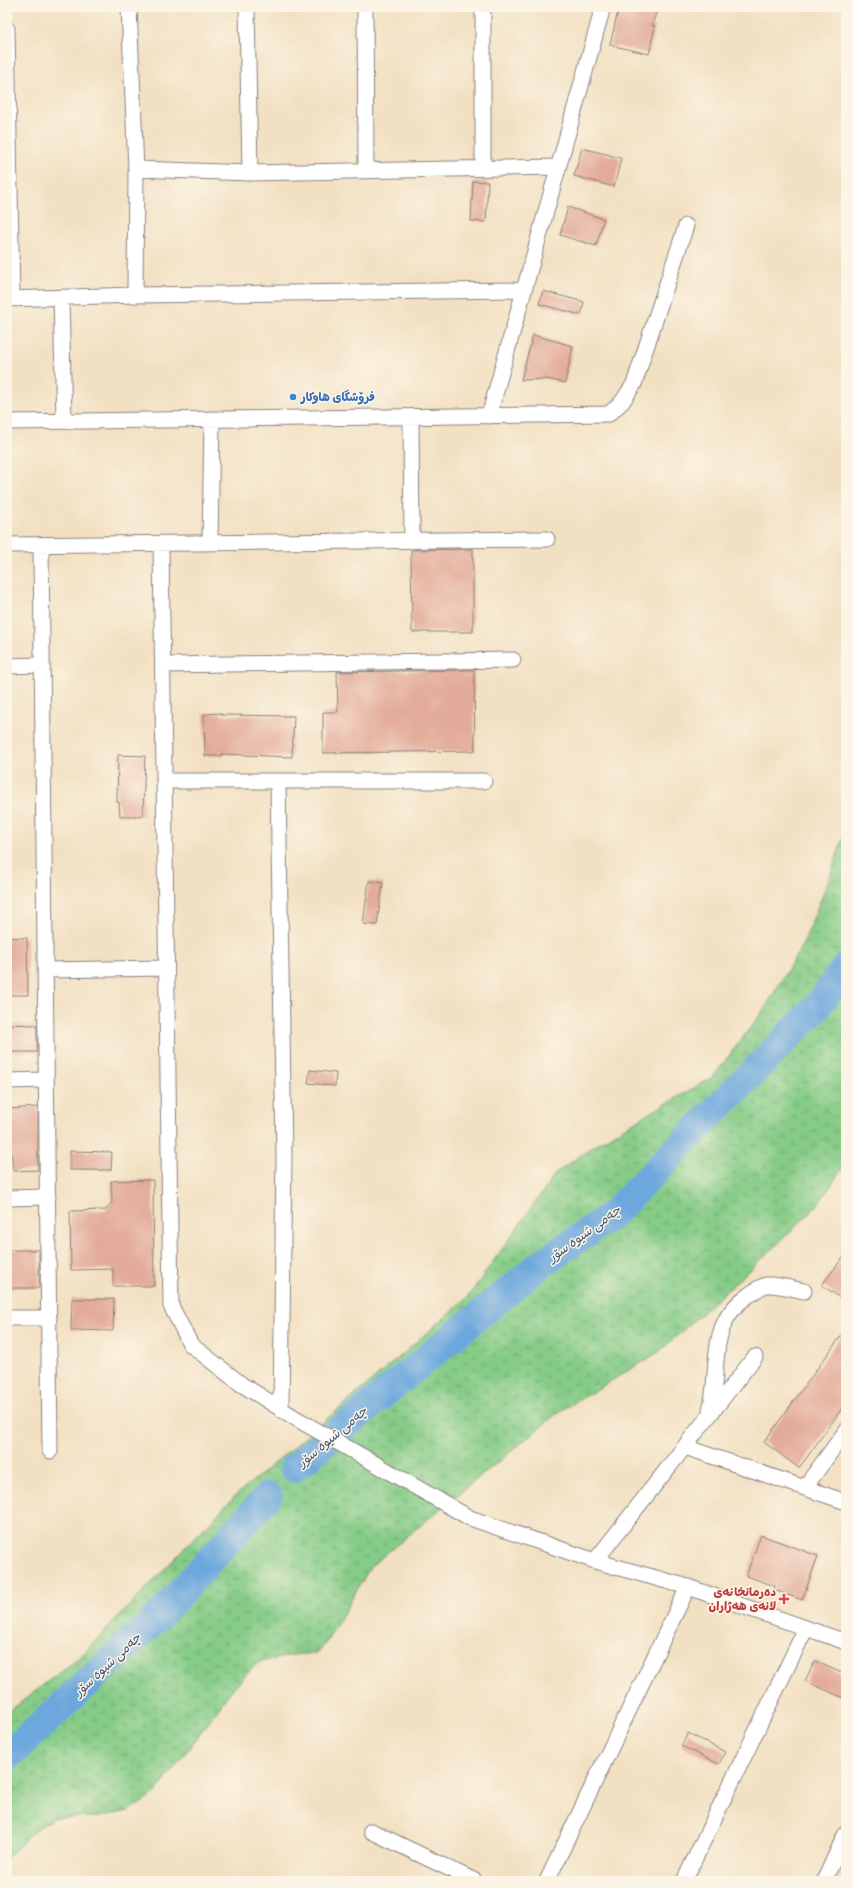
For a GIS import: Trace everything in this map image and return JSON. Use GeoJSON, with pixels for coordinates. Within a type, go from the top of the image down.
{"type":"FeatureCollection","features":[{"type":"Feature","properties":{"kind":"street"},"geometry":{"type":"LineString","coordinates":[[129,7],[136,169],[135,294]]}},
{"type":"Feature","properties":{"kind":"street"},"geometry":{"type":"LineString","coordinates":[[247,7],[250,172]]}},
{"type":"Feature","properties":{"kind":"street"},"geometry":{"type":"LineString","coordinates":[[365,7],[366,171]]}},
{"type":"Feature","properties":{"kind":"street"},"geometry":{"type":"LineString","coordinates":[[483,7],[483,168]]}},
{"type":"Feature","properties":{"kind":"street"},"geometry":{"type":"LineString","coordinates":[[489,416],[603,7]]}},
{"type":"Feature","properties":{"kind":"street"},"geometry":{"type":"LineString","coordinates":[[7,29],[10,299],[135,294],[524,290]]}},
{"type":"Feature","properties":{"kind":"street"},"geometry":{"type":"LineString","coordinates":[[136,169],[250,172],[558,167]]}},
{"type":"Feature","properties":{"kind":"street"},"geometry":{"type":"LineString","coordinates":[[7,422],[609,414],[622,402],[634,384],[686,226]]}},
{"type":"Feature","properties":{"kind":"street"},"geometry":{"type":"LineString","coordinates":[[61,298],[64,421]]}},
{"type":"Feature","properties":{"kind":"street"},"geometry":{"type":"LineString","coordinates":[[411,417],[412,541]]}},
{"type":"Feature","properties":{"kind":"street"},"geometry":{"type":"LineString","coordinates":[[210,543],[212,419]]}},
{"type":"Feature","properties":{"kind":"street"},"geometry":{"type":"LineString","coordinates":[[7,545],[547,539]]}},
{"type":"Feature","properties":{"kind":"street"},"geometry":{"type":"LineString","coordinates":[[161,544],[171,1306],[191,1344],[241,1384],[297,1420],[470,1518],[595,1561],[688,1587],[846,1642]]}},
{"type":"Feature","properties":{"kind":"street"},"geometry":{"type":"LineString","coordinates":[[41,545],[50,1451]]}},
{"type":"Feature","properties":{"kind":"street"},"geometry":{"type":"LineString","coordinates":[[163,665],[513,660]]}},
{"type":"Feature","properties":{"kind":"street"},"geometry":{"type":"LineString","coordinates":[[7,666],[42,665]]}},
{"type":"Feature","properties":{"kind":"street"},"geometry":{"type":"LineString","coordinates":[[164,781],[484,781]]}},
{"type":"Feature","properties":{"kind":"street"},"geometry":{"type":"LineString","coordinates":[[278,781],[284,1155],[281,1410]]}},
{"type":"Feature","properties":{"kind":"street"},"geometry":{"type":"LineString","coordinates":[[46,970],[166,968]]}},
{"type":"Feature","properties":{"kind":"street"},"geometry":{"type":"LineString","coordinates":[[7,1081],[46,1080]]}},
{"type":"Feature","properties":{"kind":"street"},"geometry":{"type":"LineString","coordinates":[[7,1198],[48,1197]]}},
{"type":"Feature","properties":{"kind":"street"},"geometry":{"type":"LineString","coordinates":[[708,1415],[714,1394],[715,1358],[720,1332],[737,1303],[753,1291],[767,1285],[804,1291]]}},
{"type":"Feature","properties":{"kind":"street"},"geometry":{"type":"LineString","coordinates":[[7,1318],[49,1318]]}},
{"type":"Feature","properties":{"kind":"street"},"geometry":{"type":"LineString","coordinates":[[595,1561],[755,1357]]}},
{"type":"Feature","properties":{"kind":"street"},"geometry":{"type":"LineString","coordinates":[[805,1487],[846,1431]]}},
{"type":"Feature","properties":{"kind":"street"},"geometry":{"type":"LineString","coordinates":[[684,1447],[846,1502]]}},
{"type":"Feature","properties":{"kind":"street"},"geometry":{"type":"LineString","coordinates":[[547,1881],[688,1587]]}},
{"type":"Feature","properties":{"kind":"street"},"geometry":{"type":"LineString","coordinates":[[684,1881],[806,1628]]}},
{"type":"Feature","properties":{"kind":"street"},"geometry":{"type":"LineString","coordinates":[[371,1831],[475,1881]]}},
{"type":"Feature","properties":{"kind":"street"},"geometry":{"type":"LineString","coordinates":[[824,1881],[846,1832]]}},
{"type":"Feature","properties":{"kind":"green space"},"geometry":{"type":"Polygon","coordinates":[[[846,829],[846,1163],[816,1207],[659,1352],[559,1412],[371,1566],[327,1641],[316,1654],[300,1654],[259,1662],[233,1688],[155,1794],[129,1811],[98,1817],[53,1818],[36,1829],[7,1858],[7,1713],[81,1656],[235,1496],[359,1392],[468,1297],[556,1173],[601,1141],[713,1077],[765,1008],[803,944],[829,879],[846,829]]]}},
{"type":"Feature","properties":{"kind":"building"},"geometry":{"type":"Polygon","coordinates":[[[619,7],[658,7],[652,26],[655,26],[649,54],[610,45],[619,7]]]}},
{"type":"Feature","properties":{"kind":"building"},"geometry":{"type":"Polygon","coordinates":[[[582,148],[621,158],[614,187],[574,176],[582,148]]]}},
{"type":"Feature","properties":{"kind":"building"},"geometry":{"type":"Polygon","coordinates":[[[473,181],[488,182],[486,222],[471,221],[473,181]]]}},
{"type":"Feature","properties":{"kind":"building"},"geometry":{"type":"Polygon","coordinates":[[[568,207],[604,219],[596,246],[560,235],[568,207]]]}},
{"type":"Feature","properties":{"kind":"building"},"geometry":{"type":"Polygon","coordinates":[[[543,291],[584,302],[581,315],[539,304],[543,291]]]}},
{"type":"Feature","properties":{"kind":"building"},"geometry":{"type":"Polygon","coordinates":[[[533,335],[573,346],[565,383],[547,379],[521,380],[533,335]]]}},
{"type":"Feature","properties":{"kind":"building"},"geometry":{"type":"Polygon","coordinates":[[[473,549],[473,632],[412,632],[411,550],[473,549]]]}},
{"type":"Feature","properties":{"kind":"building"},"geometry":{"type":"Polygon","coordinates":[[[474,670],[475,751],[323,753],[323,712],[338,712],[337,672],[474,670]]]}},
{"type":"Feature","properties":{"kind":"building"},"geometry":{"type":"Polygon","coordinates":[[[221,713],[221,715],[294,716],[292,757],[222,754],[222,756],[205,756],[204,714],[221,713]]]}},
{"type":"Feature","properties":{"kind":"building"},"geometry":{"type":"Polygon","coordinates":[[[118,755],[145,756],[143,816],[120,816],[119,802],[117,802],[118,755]]]}},
{"type":"Feature","properties":{"kind":"building"},"geometry":{"type":"Polygon","coordinates":[[[369,881],[383,883],[377,925],[363,924],[369,881]]]}},
{"type":"Feature","properties":{"kind":"building"},"geometry":{"type":"Polygon","coordinates":[[[7,937],[27,938],[28,995],[7,995],[7,937]]]}},
{"type":"Feature","properties":{"kind":"building"},"geometry":{"type":"Polygon","coordinates":[[[7,1024],[37,1025],[37,1052],[7,1052],[7,1024]]]}},
{"type":"Feature","properties":{"kind":"building"},"geometry":{"type":"Polygon","coordinates":[[[310,1070],[336,1073],[335,1086],[308,1083],[310,1070]]]}},
{"type":"Feature","properties":{"kind":"building"},"geometry":{"type":"Polygon","coordinates":[[[38,1107],[38,1170],[13,1171],[10,1128],[7,1128],[7,1109],[38,1107]]]}},
{"type":"Feature","properties":{"kind":"building"},"geometry":{"type":"Polygon","coordinates":[[[70,1151],[112,1152],[111,1170],[70,1170],[70,1151]]]}},
{"type":"Feature","properties":{"kind":"building"},"geometry":{"type":"Polygon","coordinates":[[[153,1180],[154,1286],[113,1286],[113,1269],[71,1270],[70,1211],[106,1210],[112,1202],[111,1181],[153,1180]]]}},
{"type":"Feature","properties":{"kind":"building"},"geometry":{"type":"Polygon","coordinates":[[[9,1250],[39,1250],[39,1288],[9,1288],[9,1250]]]}},
{"type":"Feature","properties":{"kind":"building"},"geometry":{"type":"Polygon","coordinates":[[[846,1253],[846,1302],[822,1285],[846,1253]]]}},
{"type":"Feature","properties":{"kind":"building"},"geometry":{"type":"Polygon","coordinates":[[[72,1299],[114,1299],[113,1331],[71,1330],[72,1299]]]}},
{"type":"Feature","properties":{"kind":"building"},"geometry":{"type":"Polygon","coordinates":[[[846,1329],[846,1403],[799,1468],[764,1442],[846,1329]]]}},
{"type":"Feature","properties":{"kind":"building"},"geometry":{"type":"Polygon","coordinates":[[[761,1535],[818,1556],[802,1600],[774,1590],[775,1586],[746,1576],[761,1535]]]}},
{"type":"Feature","properties":{"kind":"building"},"geometry":{"type":"Polygon","coordinates":[[[815,1661],[846,1675],[846,1699],[805,1681],[815,1661]]]}},
{"type":"Feature","properties":{"kind":"building"},"geometry":{"type":"Polygon","coordinates":[[[688,1733],[725,1752],[719,1764],[681,1746],[688,1733]]]}},
{"type":"Feature","properties":{"kind":"waterway","name":"چەمی شیوە سۆر"},"geometry":{"type":"LineString","coordinates":[[294,1468],[541,1264],[612,1215],[816,1008],[846,967]]}},
{"type":"Feature","properties":{"kind":"waterway","name":"چەمی شیوە سۆر"},"geometry":{"type":"LineString","coordinates":[[7,1757],[158,1617],[268,1496]]}},
{"type":"Feature","properties":{"kind":"place","name":"فرۆشگای ھاوکار"},"geometry":{"type":"Point","coordinates":[293,397]}},
{"type":"Feature","properties":{"kind":"place","name":"دەرمانخانەی لانەی هەژاران"},"geometry":{"type":"Point","coordinates":[784,1599]}}]}
